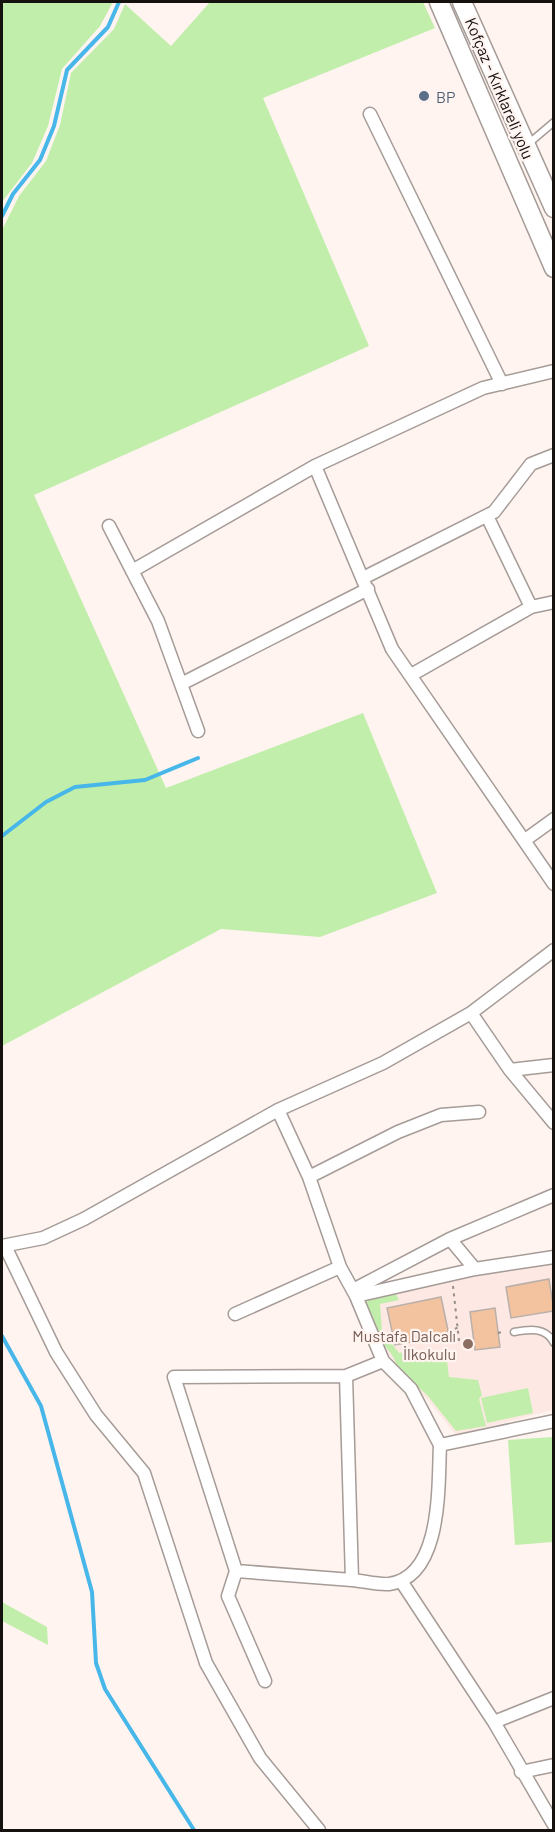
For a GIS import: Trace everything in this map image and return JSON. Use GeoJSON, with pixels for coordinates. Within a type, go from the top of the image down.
{"type":"FeatureCollection","features":[{"type":"Feature","properties":{"kind":"main road"},"geometry":{"type":"LineString","coordinates":[[439,2],[554,268]]}},
{"type":"Feature","properties":{"kind":"main road","name":"Kofçaz - Kırklareli yolu"},"geometry":{"type":"LineString","coordinates":[[467,4],[525,146],[554,208]]}},
{"type":"Feature","properties":{"kind":"street"},"geometry":{"type":"LineString","coordinates":[[370,114],[502,384]]}},
{"type":"Feature","properties":{"kind":"street"},"geometry":{"type":"LineString","coordinates":[[132,571],[315,466],[483,388],[554,371]]}},
{"type":"Feature","properties":{"kind":"street"},"geometry":{"type":"LineString","coordinates":[[181,684],[494,512],[531,464],[554,455]]}},
{"type":"Feature","properties":{"kind":"street"},"geometry":{"type":"LineString","coordinates":[[315,466],[392,649],[554,884]]}},
{"type":"Feature","properties":{"kind":"street"},"geometry":{"type":"LineString","coordinates":[[487,516],[531,607]]}},
{"type":"Feature","properties":{"kind":"street"},"geometry":{"type":"LineString","coordinates":[[109,526],[158,621],[198,730]]}},
{"type":"Feature","properties":{"kind":"street"},"geometry":{"type":"LineString","coordinates":[[411,675],[531,607],[554,603]]}},
{"type":"Feature","properties":{"kind":"street"},"geometry":{"type":"LineString","coordinates":[[525,840],[554,819]]}},
{"type":"Feature","properties":{"kind":"street"},"geometry":{"type":"LineString","coordinates":[[319,1830],[260,1758],[206,1663],[144,1473],[96,1415],[56,1352],[3,1246],[43,1238],[84,1219],[278,1110],[382,1063],[471,1013],[554,950]]}},
{"type":"Feature","properties":{"kind":"street"},"geometry":{"type":"LineString","coordinates":[[471,1013],[510,1070],[554,1123]]}},
{"type":"Feature","properties":{"kind":"street"},"geometry":{"type":"LineString","coordinates":[[510,1070],[554,1065]]}},
{"type":"Feature","properties":{"kind":"street"},"geometry":{"type":"LineString","coordinates":[[236,1571],[388,1584],[401,1581],[421,1564],[430,1545],[437,1503],[440,1445],[411,1389],[383,1360],[340,1267],[309,1178],[278,1110]]}},
{"type":"Feature","properties":{"kind":"street"},"geometry":{"type":"LineString","coordinates":[[309,1178],[398,1132],[441,1115],[479,1112]]}},
{"type":"Feature","properties":{"kind":"street"},"geometry":{"type":"LineString","coordinates":[[354,1293],[450,1239],[554,1196]]}},
{"type":"Feature","properties":{"kind":"street"},"geometry":{"type":"LineString","coordinates":[[450,1239],[475,1269]]}},
{"type":"Feature","properties":{"kind":"street"},"geometry":{"type":"LineString","coordinates":[[354,1293],[475,1269],[554,1257]]}},
{"type":"Feature","properties":{"kind":"street"},"geometry":{"type":"LineString","coordinates":[[235,1314],[340,1267]]}},
{"type":"Feature","properties":{"kind":"street"},"geometry":{"type":"LineString","coordinates":[[265,1681],[228,1596],[236,1571],[174,1377],[346,1376],[383,1360]]}},
{"type":"Feature","properties":{"kind":"street"},"geometry":{"type":"LineString","coordinates":[[346,1376],[352,1580]]}},
{"type":"Feature","properties":{"kind":"street"},"geometry":{"type":"LineString","coordinates":[[440,1445],[554,1421]]}},
{"type":"Feature","properties":{"kind":"street"},"geometry":{"type":"LineString","coordinates":[[401,1581],[494,1722],[521,1772],[554,1825]]}},
{"type":"Feature","properties":{"kind":"street"},"geometry":{"type":"LineString","coordinates":[[494,1722],[554,1698]]}},
{"type":"Feature","properties":{"kind":"street"},"geometry":{"type":"LineString","coordinates":[[521,1772],[554,1765]]}},
{"type":"Feature","properties":{"kind":"lane"},"geometry":{"type":"LineString","coordinates":[[525,146],[554,122]]}},
{"type":"Feature","properties":{"kind":"lane"},"geometry":{"type":"LineString","coordinates":[[514,1332],[545,1332],[554,1343]]}},
{"type":"Feature","properties":{"kind":"path"},"geometry":{"type":"LineString","coordinates":[[450,1275],[459,1327],[459,1341]]}},
{"type":"Feature","properties":{"kind":"path"},"geometry":{"type":"LineString","coordinates":[[448,1332],[459,1327]]}},
{"type":"Feature","properties":{"kind":"shaded area","name":"Mustafa Dalcalı İlkokulu"},"geometry":{"type":"Polygon","coordinates":[[[553,1261],[553,1410],[456,1435],[425,1397],[395,1370],[394,1362],[378,1339],[364,1297],[553,1261]]]}},
{"type":"Feature","properties":{"kind":"green space"},"geometry":{"type":"Polygon","coordinates":[[[2,2],[113,2],[100,26],[62,69],[48,126],[32,163],[2,202],[2,2]]]}},
{"type":"Feature","properties":{"kind":"green space"},"geometry":{"type":"Polygon","coordinates":[[[210,2],[423,2],[435,28],[263,98],[369,346],[34,495],[166,788],[363,713],[437,893],[320,937],[221,929],[2,1046],[2,230],[19,196],[46,161],[60,125],[71,73],[114,29],[125,4],[171,46],[210,2]]]}},
{"type":"Feature","properties":{"kind":"green space"},"geometry":{"type":"Polygon","coordinates":[[[396,1294],[399,1300],[380,1304],[382,1331],[399,1353],[411,1352],[447,1360],[449,1377],[478,1380],[482,1395],[479,1399],[486,1426],[456,1431],[427,1395],[397,1369],[394,1358],[372,1329],[367,1299],[367,1296],[396,1294]]]}},
{"type":"Feature","properties":{"kind":"green space"},"geometry":{"type":"Polygon","coordinates":[[[528,1388],[533,1413],[487,1423],[481,1398],[528,1388]]]}},
{"type":"Feature","properties":{"kind":"green space"},"geometry":{"type":"Polygon","coordinates":[[[553,1437],[553,1542],[515,1545],[508,1440],[553,1437]]]}},
{"type":"Feature","properties":{"kind":"green space"},"geometry":{"type":"Polygon","coordinates":[[[2,1602],[47,1627],[48,1645],[2,1621],[2,1602]]]}},
{"type":"Feature","properties":{"kind":"building"},"geometry":{"type":"Polygon","coordinates":[[[549,1279],[554,1311],[511,1318],[506,1287],[549,1279]]]}},
{"type":"Feature","properties":{"kind":"building"},"geometry":{"type":"Polygon","coordinates":[[[441,1297],[449,1335],[395,1345],[387,1308],[441,1297]]]}},
{"type":"Feature","properties":{"kind":"building","name":"Mustafa Dalcalı İlkokulu"},"geometry":{"type":"Polygon","coordinates":[[[495,1308],[500,1347],[475,1350],[470,1312],[495,1308]]]}},
{"type":"Feature","properties":{"kind":"waterway"},"geometry":{"type":"LineString","coordinates":[[2,216],[13,194],[40,160],[54,126],[67,70],[108,27],[119,2]]}},
{"type":"Feature","properties":{"kind":"waterway"},"geometry":{"type":"LineString","coordinates":[[2,836],[46,802],[75,787],[145,780],[198,758]]}},
{"type":"Feature","properties":{"kind":"waterway"},"geometry":{"type":"LineString","coordinates":[[2,1336],[41,1406],[92,1592],[96,1663],[105,1689],[194,1830]]}},
{"type":"Feature","properties":{"kind":"place","name":"BP"},"geometry":{"type":"Point","coordinates":[424,96]}},
{"type":"Feature","properties":{"kind":"place","name":"Mustafa Dalcalı İlkokulu"},"geometry":{"type":"Point","coordinates":[468,1344]}}]}
